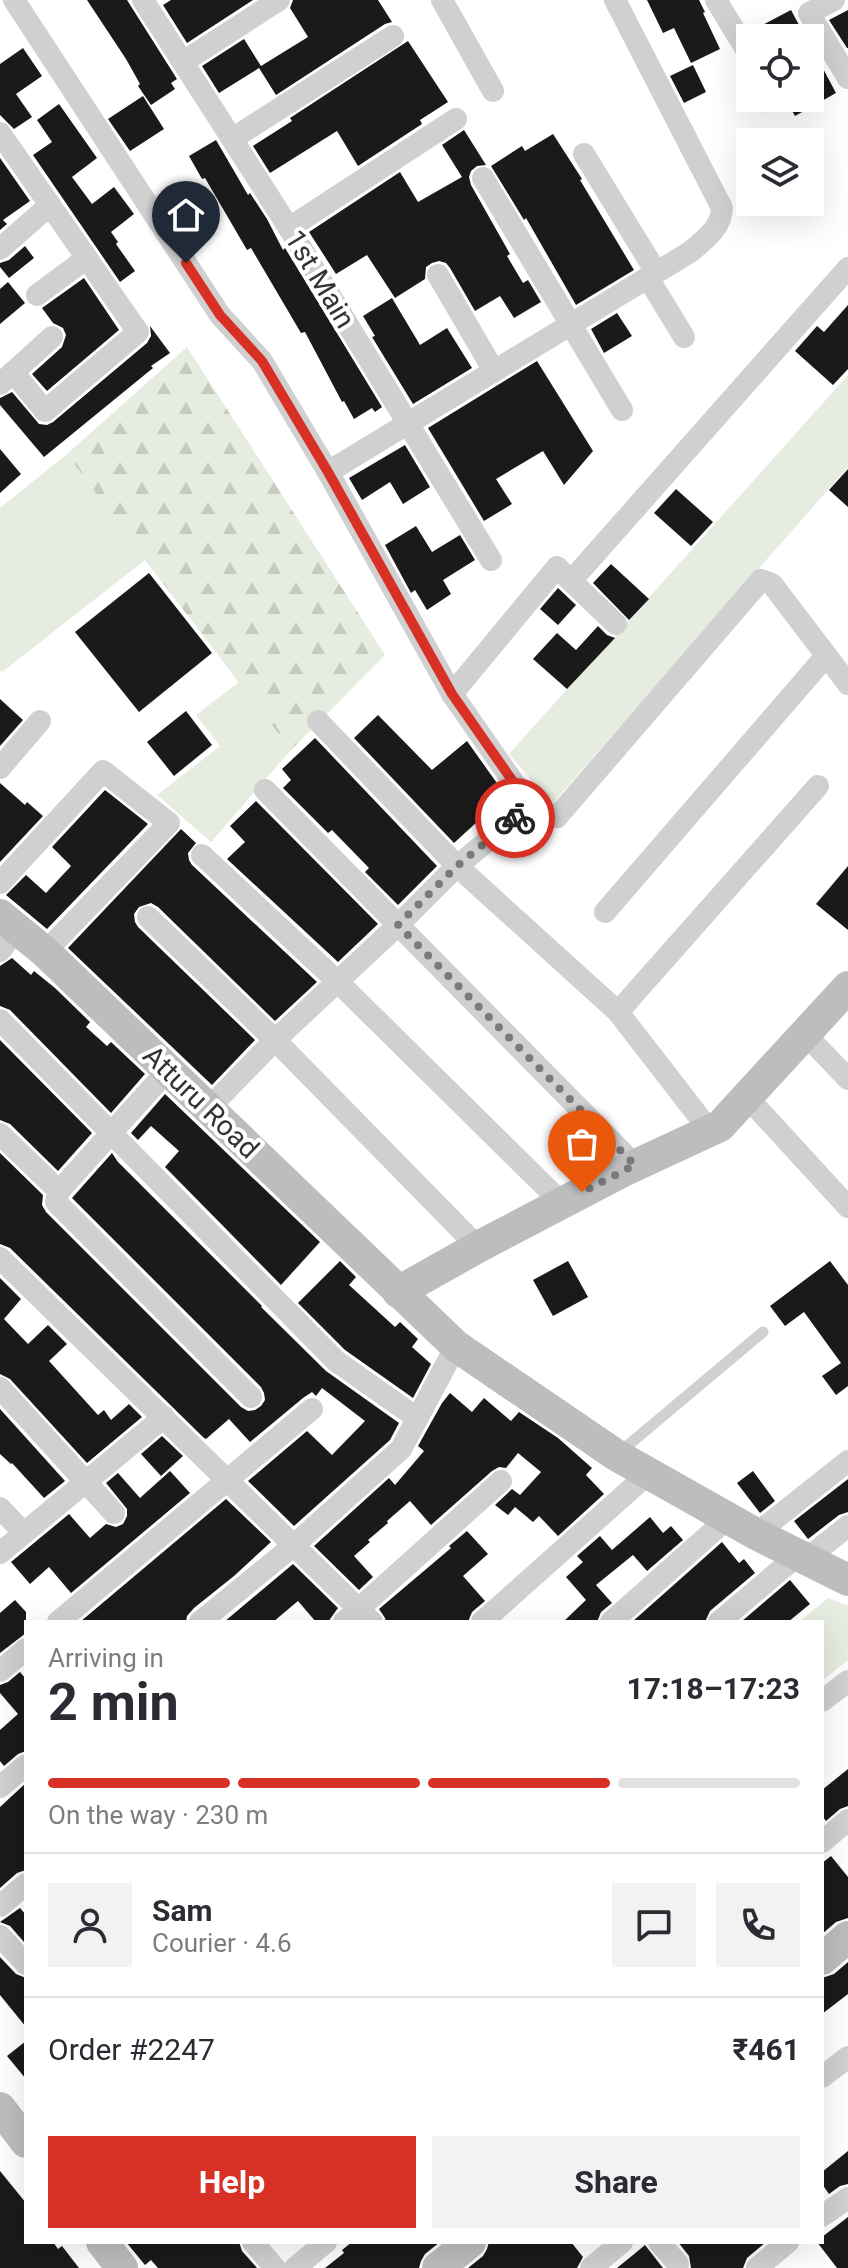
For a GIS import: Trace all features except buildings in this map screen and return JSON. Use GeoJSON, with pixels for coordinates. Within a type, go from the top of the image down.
{"type":"FeatureCollection","features":[{"type":"Feature","properties":{"kind":"street"},"geometry":{"type":"LineString","coordinates":[[14,0],[220,315],[262,361],[452,694],[530,806],[557,817],[761,580],[772,584],[848,684]]}},
{"type":"Feature","properties":{"kind":"street","name":"1st Main"},"geometry":{"type":"LineString","coordinates":[[143,0],[289,228],[491,560]]}},
{"type":"Feature","properties":{"kind":"street"},"geometry":{"type":"LineString","coordinates":[[183,62],[279,0]]}},
{"type":"Feature","properties":{"kind":"street"},"geometry":{"type":"LineString","coordinates":[[442,0],[493,91]]}},
{"type":"Feature","properties":{"kind":"street"},"geometry":{"type":"LineString","coordinates":[[328,472],[690,252],[716,229],[722,218],[722,208],[615,0]]}},
{"type":"Feature","properties":{"kind":"street"},"geometry":{"type":"LineString","coordinates":[[716,0],[736,33]]}},
{"type":"Feature","properties":{"kind":"street"},"geometry":{"type":"LineString","coordinates":[[834,0],[809,13],[848,78]]}},
{"type":"Feature","properties":{"kind":"street"},"geometry":{"type":"LineString","coordinates":[[232,139],[393,36]]}},
{"type":"Feature","properties":{"kind":"street"},"geometry":{"type":"LineString","coordinates":[[289,228],[456,119]]}},
{"type":"Feature","properties":{"kind":"street"},"geometry":{"type":"LineString","coordinates":[[0,133],[138,332],[45,411],[6,378],[52,337]]}},
{"type":"Feature","properties":{"kind":"street"},"geometry":{"type":"LineString","coordinates":[[584,154],[684,337]]}},
{"type":"Feature","properties":{"kind":"street"},"geometry":{"type":"LineString","coordinates":[[483,178],[622,410]]}},
{"type":"Feature","properties":{"kind":"street"},"geometry":{"type":"LineString","coordinates":[[0,249],[50,205]]}},
{"type":"Feature","properties":{"kind":"street"},"geometry":{"type":"LineString","coordinates":[[37,295],[87,258]]}},
{"type":"Feature","properties":{"kind":"street"},"geometry":{"type":"LineString","coordinates":[[571,581],[848,268]]}},
{"type":"Feature","properties":{"kind":"street"},"geometry":{"type":"LineString","coordinates":[[438,275],[494,371]]}},
{"type":"Feature","properties":{"kind":"street"},"geometry":{"type":"LineString","coordinates":[[452,694],[557,567],[616,624]]}},
{"type":"Feature","properties":{"kind":"street"},"geometry":{"type":"LineString","coordinates":[[605,912],[826,656]]}},
{"type":"Feature","properties":{"kind":"street"},"geometry":{"type":"LineString","coordinates":[[0,768],[40,721]]}},
{"type":"Feature","properties":{"kind":"street"},"geometry":{"type":"LineString","coordinates":[[318,721],[457,866],[618,1012],[710,1131]]}},
{"type":"Feature","properties":{"kind":"street"},"geometry":{"type":"LineString","coordinates":[[0,883],[103,771],[169,823],[45,952]]}},
{"type":"Feature","properties":{"kind":"street"},"geometry":{"type":"LineString","coordinates":[[618,1012],[818,786]]}},
{"type":"Feature","properties":{"kind":"street"},"geometry":{"type":"LineString","coordinates":[[265,790],[635,1165]]}},
{"type":"Feature","properties":{"kind":"street"},"geometry":{"type":"LineString","coordinates":[[208,1109],[275,1040],[457,866],[530,806]]}},
{"type":"Feature","properties":{"kind":"street"},"geometry":{"type":"LineString","coordinates":[[202,855],[338,982],[562,1203]]}},
{"type":"Feature","properties":{"kind":"street"},"geometry":{"type":"LineString","coordinates":[[148,917],[275,1040],[478,1247]]}},
{"type":"Feature","properties":{"kind":"street","name":"Atturu Road"},"geometry":{"type":"LineString","coordinates":[[6,932],[45,952],[456,1346],[616,1455],[742,1526],[848,1580]]}},
{"type":"Feature","properties":{"kind":"street"},"geometry":{"type":"LineString","coordinates":[[398,1292],[635,1165],[720,1126],[848,987]]}},
{"type":"Feature","properties":{"kind":"street"},"geometry":{"type":"LineString","coordinates":[[0,1020],[336,1361],[417,1418]]}},
{"type":"Feature","properties":{"kind":"street"},"geometry":{"type":"LineString","coordinates":[[805,1034],[848,1079]]}},
{"type":"Feature","properties":{"kind":"street"},"geometry":{"type":"LineString","coordinates":[[168,1070],[59,1191],[56,1202],[251,1397]]}},
{"type":"Feature","properties":{"kind":"street"},"geometry":{"type":"LineString","coordinates":[[747,1097],[848,1207]]}},
{"type":"Feature","properties":{"kind":"street"},"geometry":{"type":"LineString","coordinates":[[0,1134],[59,1191]]}},
{"type":"Feature","properties":{"kind":"street"},"geometry":{"type":"LineString","coordinates":[[0,1258],[228,1480],[358,1618],[501,1481]]}},
{"type":"Feature","properties":{"kind":"street"},"geometry":{"type":"LineString","coordinates":[[202,1620],[293,1546],[401,1449],[456,1346]]}},
{"type":"Feature","properties":{"kind":"street"},"geometry":{"type":"LineString","coordinates":[[0,1388],[114,1513]]}},
{"type":"Feature","properties":{"kind":"street"},"geometry":{"type":"LineString","coordinates":[[60,1620],[312,1409]]}},
{"type":"Feature","properties":{"kind":"street"},"geometry":{"type":"LineString","coordinates":[[0,1553],[164,1417]]}},
{"type":"Feature","properties":{"kind":"street"},"geometry":{"type":"LineString","coordinates":[[614,1620],[742,1526],[848,1461]]}},
{"type":"Feature","properties":{"kind":"street"},"geometry":{"type":"LineString","coordinates":[[484,1620],[649,1473]]}},
{"type":"Feature","properties":{"kind":"street"},"geometry":{"type":"LineString","coordinates":[[0,1508],[24,1533]]}},
{"type":"Feature","properties":{"kind":"street"},"geometry":{"type":"LineString","coordinates":[[722,1620],[802,1557],[848,1526]]}},
{"type":"Feature","properties":{"kind":"street"},"geometry":{"type":"LineString","coordinates":[[824,1699],[848,1681]]}},
{"type":"Feature","properties":{"kind":"street"},"geometry":{"type":"LineString","coordinates":[[0,1787],[24,1767]]}},
{"type":"Feature","properties":{"kind":"street"},"geometry":{"type":"LineString","coordinates":[[824,1840],[848,1820]]}},
{"type":"Feature","properties":{"kind":"street"},"geometry":{"type":"LineString","coordinates":[[0,1906],[24,1886]]}},
{"type":"Feature","properties":{"kind":"street"},"geometry":{"type":"LineString","coordinates":[[0,1936],[24,1962]]}},
{"type":"Feature","properties":{"kind":"street"},"geometry":{"type":"LineString","coordinates":[[824,1957],[848,1937]]}},
{"type":"Feature","properties":{"kind":"street"},"geometry":{"type":"LineString","coordinates":[[824,2075],[848,2057]]}},
{"type":"Feature","properties":{"kind":"street"},"geometry":{"type":"LineString","coordinates":[[0,2108],[24,2139]]}},
{"type":"Feature","properties":{"kind":"street"},"geometry":{"type":"LineString","coordinates":[[824,2215],[848,2198]]}},
{"type":"Feature","properties":{"kind":"street"},"geometry":{"type":"LineString","coordinates":[[104,2244],[122,2268]]}},
{"type":"Feature","properties":{"kind":"street"},"geometry":{"type":"LineString","coordinates":[[255,2244],[275,2268]]}},
{"type":"Feature","properties":{"kind":"street"},"geometry":{"type":"LineString","coordinates":[[295,2268],[324,2244]]}},
{"type":"Feature","properties":{"kind":"street"},"geometry":{"type":"LineString","coordinates":[[438,2268],[468,2244]]}},
{"type":"Feature","properties":{"kind":"street"},"geometry":{"type":"LineString","coordinates":[[591,2268],[620,2244]]}},
{"type":"Feature","properties":{"kind":"street"},"geometry":{"type":"LineString","coordinates":[[661,2244],[678,2264]]}},
{"type":"Feature","properties":{"kind":"street"},"geometry":{"type":"LineString","coordinates":[[757,2268],[786,2244]]}},
{"type":"Feature","properties":{"kind":"lane"},"geometry":{"type":"LineString","coordinates":[[616,1455],[763,1332]]}},
{"type":"Feature","properties":{"kind":"green space"},"geometry":{"type":"Polygon","coordinates":[[[187,347],[385,655],[291,750],[67,454],[187,347]]]}},
{"type":"Feature","properties":{"kind":"green space"},"geometry":{"type":"Polygon","coordinates":[[[848,375],[848,467],[552,804],[509,754],[848,375]]]}},
{"type":"Feature","properties":{"kind":"green space"},"geometry":{"type":"Polygon","coordinates":[[[67,454],[145,560],[2,672],[0,508],[67,454]]]}},
{"type":"Feature","properties":{"kind":"green space"},"geometry":{"type":"Polygon","coordinates":[[[239,682],[291,750],[211,842],[157,795],[220,746],[196,715],[239,682]]]}},
{"type":"Feature","properties":{"kind":"green space"},"geometry":{"type":"Polygon","coordinates":[[[828,1598],[848,1606],[848,1660],[824,1679],[824,1620],[801,1620],[828,1598]]]}},
{"type":"Feature","properties":{"kind":"way so far"},"geometry":{"type":"LineString","coordinates":[[515,818],[457,866],[398,925],[635,1165],[582,1192]]}},
{"type":"Feature","properties":{"kind":"route"},"geometry":{"type":"LineString","coordinates":[[186,263],[220,315],[262,361],[452,694],[530,806],[515,818]]}}]}
